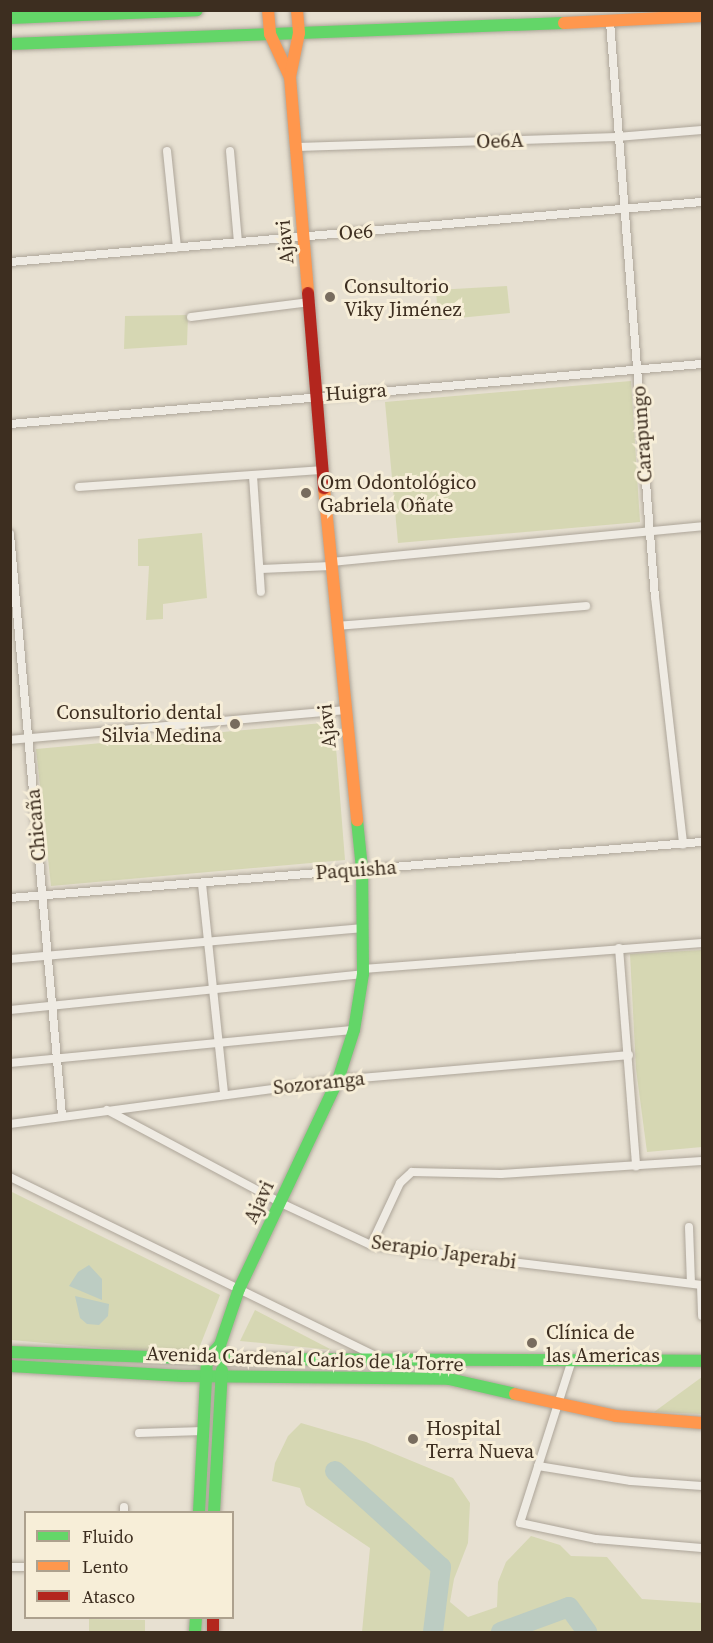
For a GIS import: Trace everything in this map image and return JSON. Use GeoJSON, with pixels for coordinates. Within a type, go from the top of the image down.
{"type":"FeatureCollection","features":[{"type":"Feature","properties":{"kind":"street"},"geometry":{"type":"LineString","coordinates":[[10,18],[197,10]]}},
{"type":"Feature","properties":{"kind":"street","name":"Ajavi"},"geometry":{"type":"LineString","coordinates":[[268,10],[270,34],[290,77]]}},
{"type":"Feature","properties":{"kind":"street","name":"Ajavi"},"geometry":{"type":"LineString","coordinates":[[207,1359],[220,1345],[239,1289],[338,1080],[354,1030],[363,972],[362,869],[331,564],[290,77],[299,33],[297,10]]}},
{"type":"Feature","properties":{"kind":"street"},"geometry":{"type":"LineString","coordinates":[[10,44],[610,22],[702,16]]}},
{"type":"Feature","properties":{"kind":"street","name":"Carapungo"},"geometry":{"type":"LineString","coordinates":[[610,22],[616,137],[626,209],[650,531],[683,844]]}},
{"type":"Feature","properties":{"kind":"street","name":"Oe6A"},"geometry":{"type":"LineString","coordinates":[[297,147],[616,137],[702,130]]}},
{"type":"Feature","properties":{"kind":"street"},"geometry":{"type":"LineString","coordinates":[[167,151],[177,247]]}},
{"type":"Feature","properties":{"kind":"street"},"geometry":{"type":"LineString","coordinates":[[230,151],[238,242]]}},
{"type":"Feature","properties":{"kind":"street","name":"Oe6"},"geometry":{"type":"LineString","coordinates":[[10,262],[702,202]]}},
{"type":"Feature","properties":{"kind":"street"},"geometry":{"type":"LineString","coordinates":[[191,317],[310,302]]}},
{"type":"Feature","properties":{"kind":"street","name":"Huigra"},"geometry":{"type":"LineString","coordinates":[[10,424],[316,395],[702,364]]}},
{"type":"Feature","properties":{"kind":"street"},"geometry":{"type":"LineString","coordinates":[[79,488],[323,470]]}},
{"type":"Feature","properties":{"kind":"street"},"geometry":{"type":"LineString","coordinates":[[253,476],[261,592]]}},
{"type":"Feature","properties":{"kind":"street"},"geometry":{"type":"LineString","coordinates":[[261,569],[331,564],[702,526]]}},
{"type":"Feature","properties":{"kind":"street","name":"Chicaña"},"geometry":{"type":"LineString","coordinates":[[10,534],[62,1116]]}},
{"type":"Feature","properties":{"kind":"street"},"geometry":{"type":"LineString","coordinates":[[338,626],[586,606]]}},
{"type":"Feature","properties":{"kind":"street"},"geometry":{"type":"LineString","coordinates":[[10,740],[345,710]]}},
{"type":"Feature","properties":{"kind":"street","name":"Paquisha"},"geometry":{"type":"LineString","coordinates":[[10,898],[702,842]]}},
{"type":"Feature","properties":{"kind":"street"},"geometry":{"type":"LineString","coordinates":[[202,884],[221,1044],[224,1094]]}},
{"type":"Feature","properties":{"kind":"street"},"geometry":{"type":"LineString","coordinates":[[10,959],[364,928]]}},
{"type":"Feature","properties":{"kind":"street"},"geometry":{"type":"LineString","coordinates":[[10,1010],[214,992],[363,972],[619,948],[702,943]]}},
{"type":"Feature","properties":{"kind":"street"},"geometry":{"type":"LineString","coordinates":[[619,948],[636,1166]]}},
{"type":"Feature","properties":{"kind":"street"},"geometry":{"type":"LineString","coordinates":[[10,1064],[354,1030]]}},
{"type":"Feature","properties":{"kind":"street","name":"Sozoranga"},"geometry":{"type":"LineString","coordinates":[[10,1124],[338,1080],[629,1055]]}},
{"type":"Feature","properties":{"kind":"street","name":"Serapio Japerabi"},"geometry":{"type":"LineString","coordinates":[[107,1110],[281,1203],[371,1245],[702,1285]]}},
{"type":"Feature","properties":{"kind":"street"},"geometry":{"type":"LineString","coordinates":[[371,1245],[400,1183],[412,1172],[501,1174],[702,1161]]}},
{"type":"Feature","properties":{"kind":"street"},"geometry":{"type":"LineString","coordinates":[[10,1177],[377,1357]]}},
{"type":"Feature","properties":{"kind":"street"},"geometry":{"type":"LineString","coordinates":[[689,1227],[691,1283]]}},
{"type":"Feature","properties":{"kind":"street"},"geometry":{"type":"LineString","coordinates":[[702,1285],[702,1316]]}},
{"type":"Feature","properties":{"kind":"street"},"geometry":{"type":"LineString","coordinates":[[214,1511],[220,1376],[224,1359],[220,1345]]}},
{"type":"Feature","properties":{"kind":"street","name":"Avenida Cardenal Carlos de la Torre"},"geometry":{"type":"LineString","coordinates":[[10,1352],[207,1359],[377,1357],[702,1361]]}},
{"type":"Feature","properties":{"kind":"street"},"geometry":{"type":"LineString","coordinates":[[199,1511],[207,1359]]}},
{"type":"Feature","properties":{"kind":"street"},"geometry":{"type":"LineString","coordinates":[[572,1360],[519,1519],[523,1526],[596,1539],[702,1548]]}},
{"type":"Feature","properties":{"kind":"street","name":"Avenida Cardenal Carlos de la Torre"},"geometry":{"type":"LineString","coordinates":[[10,1366],[220,1376],[448,1379],[616,1416],[702,1423]]}},
{"type":"Feature","properties":{"kind":"street"},"geometry":{"type":"LineString","coordinates":[[139,1433],[203,1431]]}},
{"type":"Feature","properties":{"kind":"street"},"geometry":{"type":"LineString","coordinates":[[538,1466],[631,1481],[702,1486]]}},
{"type":"Feature","properties":{"kind":"green space"},"geometry":{"type":"Polygon","coordinates":[[[507,286],[510,313],[438,320],[436,290],[507,286]]]}},
{"type":"Feature","properties":{"kind":"green space"},"geometry":{"type":"Polygon","coordinates":[[[188,315],[187,345],[124,349],[125,316],[188,315]]]}},
{"type":"Feature","properties":{"kind":"green space"},"geometry":{"type":"Polygon","coordinates":[[[631,381],[640,522],[398,543],[385,402],[631,381]]]}},
{"type":"Feature","properties":{"kind":"green space"},"geometry":{"type":"Polygon","coordinates":[[[202,533],[207,598],[163,604],[163,619],[146,620],[149,566],[138,566],[138,539],[202,533]]]}},
{"type":"Feature","properties":{"kind":"green space"},"geometry":{"type":"Polygon","coordinates":[[[334,722],[345,860],[51,886],[36,749],[334,722]]]}},
{"type":"Feature","properties":{"kind":"green space"},"geometry":{"type":"Polygon","coordinates":[[[702,950],[702,1147],[647,1152],[636,1069],[630,954],[702,950]]]}},
{"type":"Feature","properties":{"kind":"green space"},"geometry":{"type":"Polygon","coordinates":[[[10,1191],[220,1295],[196,1356],[11,1340],[10,1191]]]}},
{"type":"Feature","properties":{"kind":"green space"},"geometry":{"type":"Polygon","coordinates":[[[255,1310],[332,1350],[240,1341],[255,1310]]]}},
{"type":"Feature","properties":{"kind":"green space"},"geometry":{"type":"Polygon","coordinates":[[[702,1377],[702,1414],[654,1412],[702,1377]]]}},
{"type":"Feature","properties":{"kind":"green space"},"geometry":{"type":"Polygon","coordinates":[[[301,1423],[366,1442],[453,1478],[470,1503],[468,1543],[454,1579],[450,1602],[468,1617],[497,1607],[498,1582],[506,1562],[531,1536],[560,1545],[571,1556],[607,1557],[642,1599],[702,1603],[702,1632],[362,1632],[370,1548],[306,1505],[300,1488],[272,1481],[275,1463],[288,1436],[301,1423]]]}},
{"type":"Feature","properties":{"kind":"green space"},"geometry":{"type":"Polygon","coordinates":[[[89,1619],[145,1620],[145,1632],[89,1632],[89,1619]]]}},
{"type":"Feature","properties":{"kind":"shaded area"},"geometry":{"type":"Polygon","coordinates":[[[89,1265],[102,1279],[102,1300],[69,1286],[78,1272],[89,1265]]]}},
{"type":"Feature","properties":{"kind":"shaded area"},"geometry":{"type":"Polygon","coordinates":[[[75,1296],[109,1304],[108,1316],[99,1325],[87,1324],[80,1318],[75,1296]]]}},
{"type":"Feature","properties":{"kind":"waterway"},"geometry":{"type":"LineString","coordinates":[[335,1471],[441,1567],[433,1632]]}},
{"type":"Feature","properties":{"kind":"waterway"},"geometry":{"type":"LineString","coordinates":[[501,1632],[569,1607],[587,1632]]}},
{"type":"Feature","properties":{"kind":"traffic: fast"},"geometry":{"type":"LineString","coordinates":[[10,18],[197,10]]}},
{"type":"Feature","properties":{"kind":"traffic: fast"},"geometry":{"type":"LineString","coordinates":[[10,44],[564,23]]}},
{"type":"Feature","properties":{"kind":"traffic: fast"},"geometry":{"type":"LineString","coordinates":[[199,1511],[207,1359],[220,1345],[239,1289],[338,1080],[354,1030],[363,974],[362,869],[357,820]]}},
{"type":"Feature","properties":{"kind":"traffic: fast"},"geometry":{"type":"LineString","coordinates":[[10,1352],[207,1359],[702,1361]]}},
{"type":"Feature","properties":{"kind":"traffic: fast"},"geometry":{"type":"LineString","coordinates":[[10,1366],[183,1376],[449,1379],[515,1394]]}},
{"type":"Feature","properties":{"kind":"traffic: fast"},"geometry":{"type":"LineString","coordinates":[[214,1511],[222,1370]]}},
{"type":"Feature","properties":{"kind":"traffic: fast"},"geometry":{"type":"LineString","coordinates":[[195,1632],[196,1619]]}},
{"type":"Feature","properties":{"kind":"traffic: slow"},"geometry":{"type":"LineString","coordinates":[[268,10],[270,34],[290,77]]}},
{"type":"Feature","properties":{"kind":"traffic: slow"},"geometry":{"type":"LineString","coordinates":[[297,10],[299,33],[290,77],[308,293]]}},
{"type":"Feature","properties":{"kind":"traffic: slow"},"geometry":{"type":"LineString","coordinates":[[564,23],[702,16]]}},
{"type":"Feature","properties":{"kind":"traffic: slow"},"geometry":{"type":"LineString","coordinates":[[324,488],[357,820]]}},
{"type":"Feature","properties":{"kind":"traffic: slow"},"geometry":{"type":"LineString","coordinates":[[515,1394],[616,1416],[702,1423]]}},
{"type":"Feature","properties":{"kind":"traffic: jam"},"geometry":{"type":"LineString","coordinates":[[308,293],[324,488]]}},
{"type":"Feature","properties":{"kind":"traffic: jam"},"geometry":{"type":"LineString","coordinates":[[213,1619],[213,1632]]}},
{"type":"Feature","properties":{"kind":"place","name":"Consultorio Viky Jiménez"},"geometry":{"type":"Point","coordinates":[330,297]}},
{"type":"Feature","properties":{"kind":"place","name":"Om Odontológico Gabriela Oñate"},"geometry":{"type":"Point","coordinates":[306,493]}},
{"type":"Feature","properties":{"kind":"place","name":"Consultorio dental Silvia Medina"},"geometry":{"type":"Point","coordinates":[235,724]}},
{"type":"Feature","properties":{"kind":"place","name":"Clínica de las Americas"},"geometry":{"type":"Point","coordinates":[532,1343]}},
{"type":"Feature","properties":{"kind":"place","name":"Hospital Terra Nueva"},"geometry":{"type":"Point","coordinates":[413,1439]}}]}
